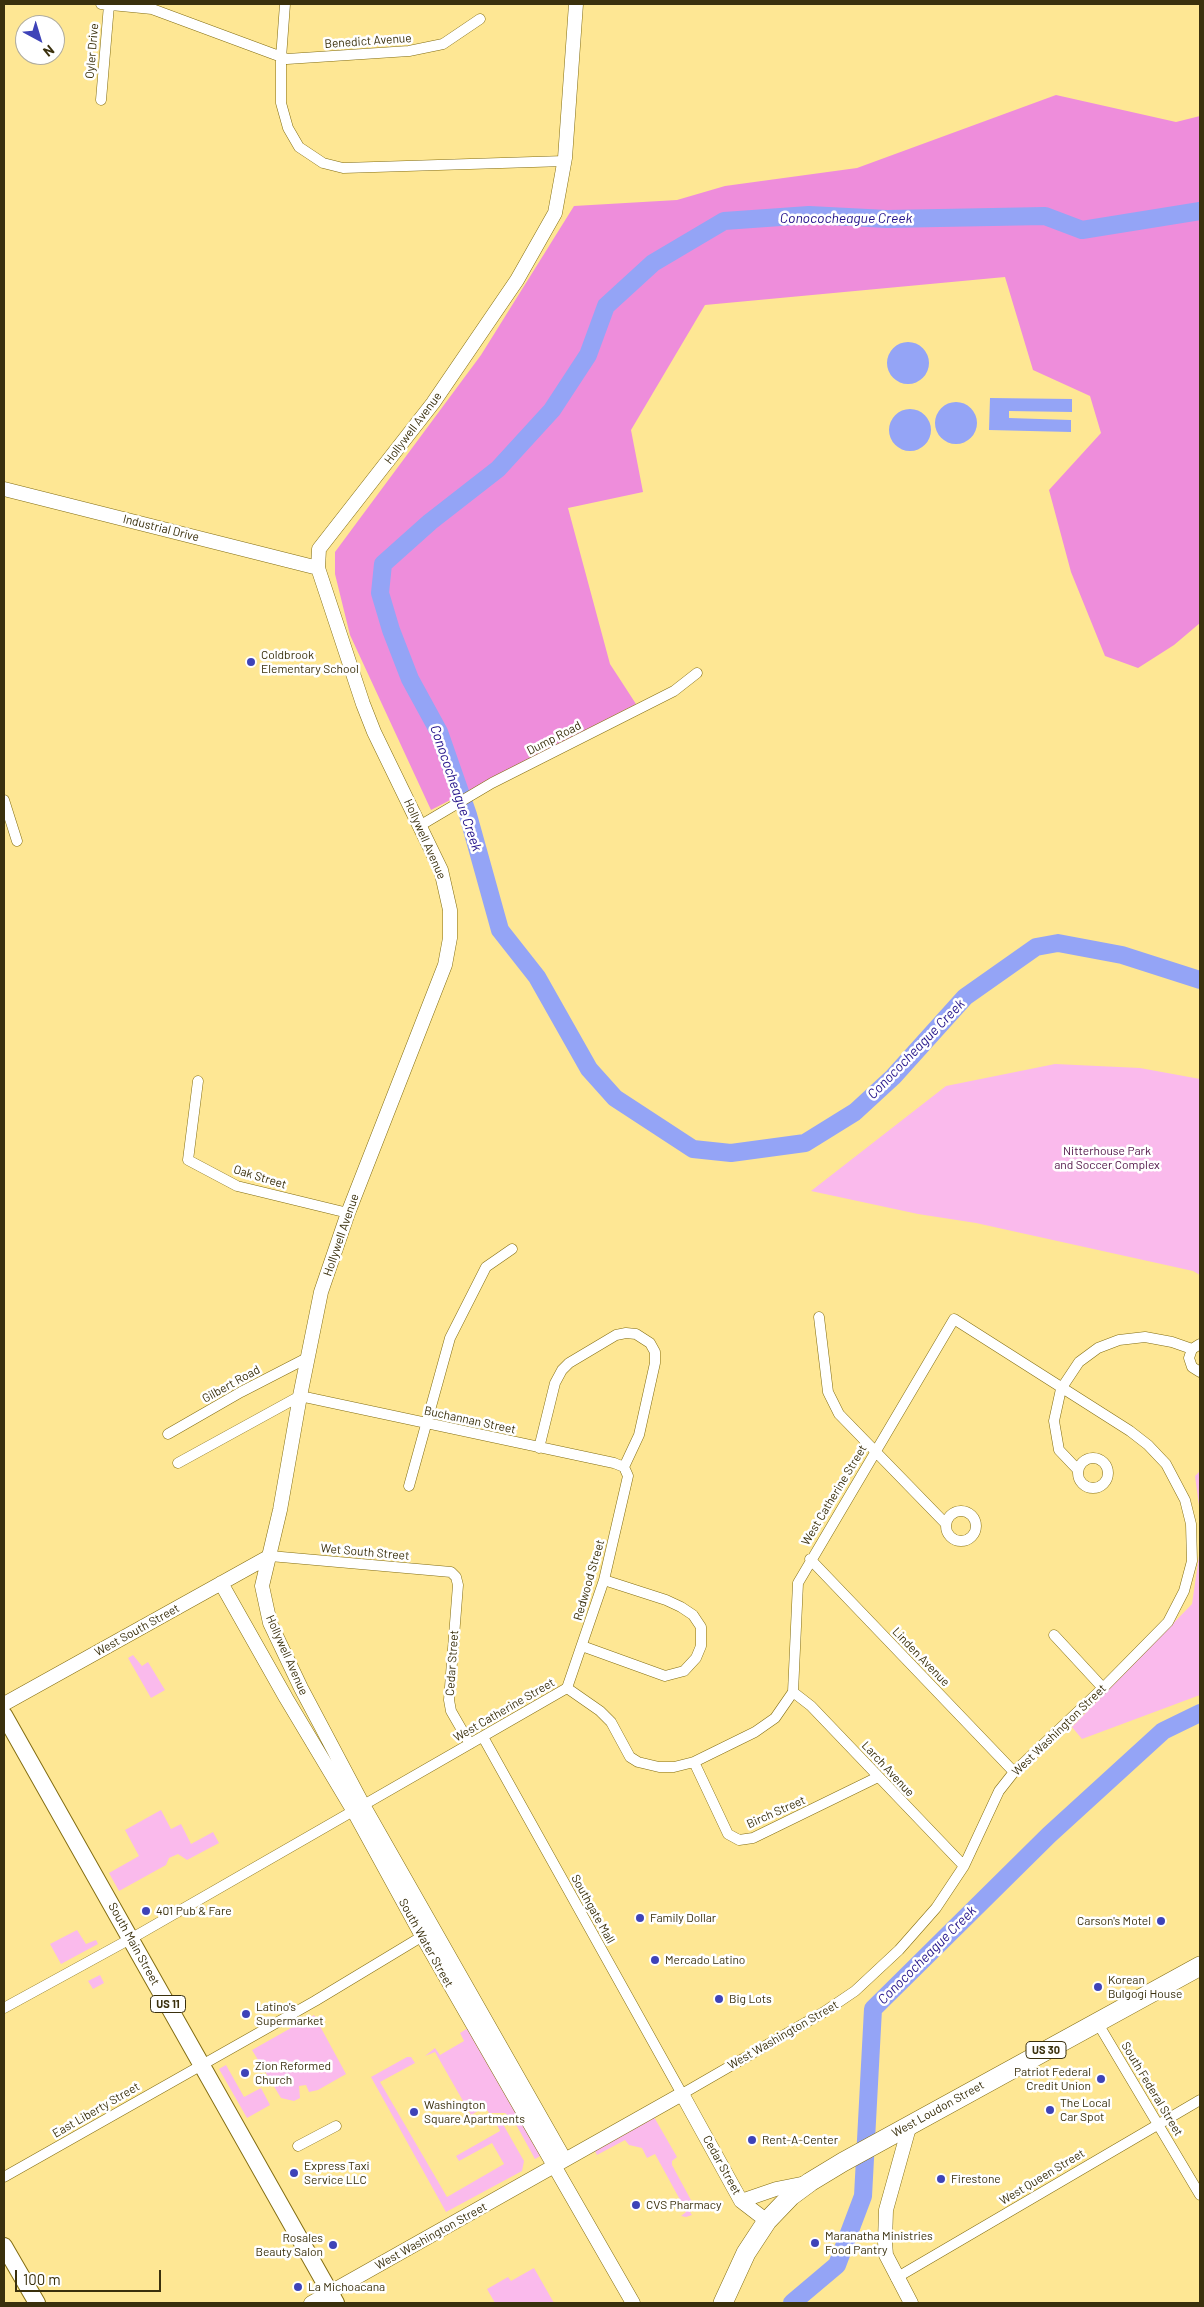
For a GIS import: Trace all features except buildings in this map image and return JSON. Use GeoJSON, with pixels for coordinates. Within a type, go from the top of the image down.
{"type":"FeatureCollection","features":[{"type":"Feature","properties":{"kind":"highway","name":"West Loudon Street"},"geometry":{"type":"LineString","coordinates":[[723,2303],[746,2253],[767,2221],[776,2209],[810,2182],[910,2124],[1200,1966]]}},
{"type":"Feature","properties":{"kind":"main road","name":"South Main Street"},"geometry":{"type":"LineString","coordinates":[[4,1715],[333,2298]]}},
{"type":"Feature","properties":{"kind":"main road"},"geometry":{"type":"LineString","coordinates":[[4,2246],[37,2303]]}},
{"type":"Feature","properties":{"kind":"street"},"geometry":{"type":"LineString","coordinates":[[105,4],[152,8],[281,58]]}},
{"type":"Feature","properties":{"kind":"street","name":"Oyler Drive"},"geometry":{"type":"LineString","coordinates":[[101,100],[105,4]]}},
{"type":"Feature","properties":{"kind":"street"},"geometry":{"type":"LineString","coordinates":[[285,4],[281,58],[281,103],[288,128],[300,147],[323,163],[342,168],[564,161]]}},
{"type":"Feature","properties":{"kind":"street","name":"Hollywell Avenue"},"geometry":{"type":"LineString","coordinates":[[358,1808],[270,1623],[262,1586],[270,1556],[307,1358],[322,1292],[348,1213],[445,965],[450,938],[450,910],[441,870],[374,732],[363,704],[318,568],[319,549],[433,403],[535,250],[555,213],[564,161],[576,4]]}},
{"type":"Feature","properties":{"kind":"street","name":"Benedict Avenue"},"geometry":{"type":"LineString","coordinates":[[281,58],[409,52],[443,44],[480,19]]}},
{"type":"Feature","properties":{"kind":"street","name":"Industrial Drive"},"geometry":{"type":"LineString","coordinates":[[4,489],[318,568]]}},
{"type":"Feature","properties":{"kind":"street","name":"Dump Road"},"geometry":{"type":"LineString","coordinates":[[420,825],[492,783],[674,691],[697,673]]}},
{"type":"Feature","properties":{"kind":"street"},"geometry":{"type":"LineString","coordinates":[[4,800],[17,841]]}},
{"type":"Feature","properties":{"kind":"street","name":"Oak Street"},"geometry":{"type":"LineString","coordinates":[[198,1081],[188,1160],[237,1186],[348,1213]]}},
{"type":"Feature","properties":{"kind":"street"},"geometry":{"type":"LineString","coordinates":[[409,1486],[450,1338],[486,1267],[512,1249]]}},
{"type":"Feature","properties":{"kind":"street"},"geometry":{"type":"LineString","coordinates":[[819,1317],[828,1392],[839,1414],[946,1524]]}},
{"type":"Feature","properties":{"kind":"street","name":"West Catherine Street"},"geometry":{"type":"LineString","coordinates":[[4,2008],[131,1938],[567,1688],[600,1711],[611,1722],[630,1757],[638,1762],[658,1767],[674,1767],[694,1762],[755,1732],[775,1718],[793,1692],[798,1583],[810,1559],[954,1319]]}},
{"type":"Feature","properties":{"kind":"street","name":"West Washington Street"},"geometry":{"type":"LineString","coordinates":[[311,2303],[333,2298],[559,2163],[824,2012],[855,1991],[899,1950],[936,1908],[964,1866],[999,1791],[1014,1772],[1104,1688],[1168,1622],[1184,1591],[1192,1561],[1191,1524],[1185,1500],[1176,1479],[1166,1464],[1148,1445],[1130,1431],[1061,1389],[954,1319]]}},
{"type":"Feature","properties":{"kind":"street","name":"Redwood Street"},"geometry":{"type":"LineString","coordinates":[[539,1448],[556,1383],[562,1370],[569,1363],[616,1335],[636,1334],[650,1343],[655,1352],[655,1363],[639,1435],[626,1472],[604,1580],[567,1688]]}},
{"type":"Feature","properties":{"kind":"street"},"geometry":{"type":"LineString","coordinates":[[1078,1470],[1058,1450],[1054,1421],[1061,1389],[1080,1362],[1098,1348],[1119,1340],[1145,1338],[1196,1347]]}},
{"type":"Feature","properties":{"kind":"street"},"geometry":{"type":"LineString","coordinates":[[1196,1347],[1189,1354],[1190,1363],[1200,1372]]}},
{"type":"Feature","properties":{"kind":"street","name":"Gilbert Road"},"geometry":{"type":"LineString","coordinates":[[168,1434],[241,1392],[307,1358]]}},
{"type":"Feature","properties":{"kind":"street"},"geometry":{"type":"LineString","coordinates":[[178,1463],[300,1396]]}},
{"type":"Feature","properties":{"kind":"street","name":"Buchannan Street"},"geometry":{"type":"LineString","coordinates":[[300,1396],[614,1463],[626,1472]]}},
{"type":"Feature","properties":{"kind":"street","name":"Wet South Street"},"geometry":{"type":"LineString","coordinates":[[270,1556],[451,1572],[456,1577]]}},
{"type":"Feature","properties":{"kind":"street","name":"West South Street"},"geometry":{"type":"LineString","coordinates":[[4,1704],[270,1556]]}},
{"type":"Feature","properties":{"kind":"street","name":"Linden Avenue"},"geometry":{"type":"LineString","coordinates":[[810,1559],[1014,1772]]}},
{"type":"Feature","properties":{"kind":"street","name":"Cedar Street"},"geometry":{"type":"LineString","coordinates":[[456,1577],[458,1585],[449,1700],[451,1710],[470,1744]]}},
{"type":"Feature","properties":{"kind":"street"},"geometry":{"type":"LineString","coordinates":[[582,1646],[665,1676],[684,1670],[696,1658],[701,1646],[701,1627],[692,1615],[682,1607],[604,1580]]}},
{"type":"Feature","properties":{"kind":"street","name":"South Water Street"},"geometry":{"type":"LineString","coordinates":[[221,1583],[286,1698],[358,1808],[559,2163],[632,2303]]}},
{"type":"Feature","properties":{"kind":"street"},"geometry":{"type":"LineString","coordinates":[[1054,1635],[1104,1688]]}},
{"type":"Feature","properties":{"kind":"street","name":"Larch Avenue"},"geometry":{"type":"LineString","coordinates":[[793,1692],[812,1706],[964,1866]]}},
{"type":"Feature","properties":{"kind":"street","name":"Southgate Mall"},"geometry":{"type":"LineString","coordinates":[[483,1736],[682,2094]]}},
{"type":"Feature","properties":{"kind":"street","name":"Birch Street"},"geometry":{"type":"LineString","coordinates":[[694,1762],[728,1834],[739,1840],[753,1838],[878,1777]]}},
{"type":"Feature","properties":{"kind":"street","name":"East Liberty Street"},"geometry":{"type":"LineString","coordinates":[[4,2177],[315,2001],[428,1933]]}},
{"type":"Feature","properties":{"kind":"street","name":"South Federal Street"},"geometry":{"type":"LineString","coordinates":[[1097,2022],[1200,2195]]}},
{"type":"Feature","properties":{"kind":"street","name":"Cedar Street"},"geometry":{"type":"LineString","coordinates":[[682,2094],[741,2200],[776,2189],[810,2182]]}},
{"type":"Feature","properties":{"kind":"street","name":"West Queen Street"},"geometry":{"type":"LineString","coordinates":[[896,2278],[1200,2100]]}},
{"type":"Feature","properties":{"kind":"street"},"geometry":{"type":"LineString","coordinates":[[910,2124],[886,2210],[886,2255],[896,2278],[911,2303]]}},
{"type":"Feature","properties":{"kind":"street"},"geometry":{"type":"LineString","coordinates":[[298,2146],[336,2126]]}},
{"type":"Feature","properties":{"kind":"street"},"geometry":{"type":"LineString","coordinates":[[741,2200],[767,2221]]}},
{"type":"Feature","properties":{"kind":"green space","name":"Nitterhouse Park and Soccer Complex"},"geometry":{"type":"Polygon","coordinates":[[[1055,1064],[1140,1068],[1200,1079],[1200,1275],[1193,1271],[976,1223],[918,1214],[811,1191],[946,1086],[1055,1064]]]}},
{"type":"Feature","properties":{"kind":"green space"},"geometry":{"type":"Polygon","coordinates":[[[1200,1471],[1200,1513],[1195,1476],[1200,1471]]]}},
{"type":"Feature","properties":{"kind":"green space"},"geometry":{"type":"Polygon","coordinates":[[[1200,1549],[1200,1695],[1082,1739],[1072,1727],[1192,1604],[1200,1549]]]}},
{"type":"Feature","properties":{"kind":"green space"},"geometry":{"type":"Polygon","coordinates":[[[133,1655],[142,1666],[148,1662],[165,1690],[151,1698],[128,1658],[133,1655]]]}},
{"type":"Feature","properties":{"kind":"green space"},"geometry":{"type":"Polygon","coordinates":[[[161,1810],[171,1829],[181,1824],[191,1844],[213,1832],[219,1843],[187,1860],[178,1854],[169,1858],[166,1865],[119,1891],[109,1873],[139,1856],[125,1830],[161,1810]]]}},
{"type":"Feature","properties":{"kind":"green space"},"geometry":{"type":"Polygon","coordinates":[[[77,1930],[86,1944],[96,1940],[98,1944],[61,1964],[50,1944],[77,1930]]]}},
{"type":"Feature","properties":{"kind":"green space"},"geometry":{"type":"Polygon","coordinates":[[[100,1975],[104,1983],[93,1989],[88,1981],[100,1975]]]}},
{"type":"Feature","properties":{"kind":"green space"},"geometry":{"type":"Polygon","coordinates":[[[314,2015],[346,2074],[318,2090],[309,2092],[306,2085],[299,2086],[300,2098],[294,2101],[281,2098],[252,2050],[314,2015]]]}},
{"type":"Feature","properties":{"kind":"green space"},"geometry":{"type":"Polygon","coordinates":[[[468,2028],[542,2155],[535,2159],[513,2119],[505,2113],[489,2113],[485,2107],[471,2115],[435,2052],[425,2056],[435,2048],[440,2055],[464,2041],[460,2033],[468,2028]]]}},
{"type":"Feature","properties":{"kind":"green space"},"geometry":{"type":"Polygon","coordinates":[[[407,2057],[411,2057],[415,2063],[380,2082],[447,2197],[504,2164],[492,2143],[459,2161],[456,2156],[500,2131],[496,2123],[498,2122],[504,2126],[524,2161],[522,2171],[446,2212],[371,2077],[407,2057]]]}},
{"type":"Feature","properties":{"kind":"green space"},"geometry":{"type":"Polygon","coordinates":[[[226,2065],[244,2097],[261,2088],[270,2105],[247,2118],[219,2069],[226,2065]]]}},
{"type":"Feature","properties":{"kind":"green space"},"geometry":{"type":"Polygon","coordinates":[[[654,2117],[677,2157],[672,2161],[672,2165],[692,2202],[699,2206],[690,2212],[692,2215],[681,2216],[686,2212],[684,2207],[655,2154],[647,2158],[642,2148],[629,2145],[625,2140],[597,2155],[595,2151],[654,2117]]]}},
{"type":"Feature","properties":{"kind":"green space"},"geometry":{"type":"Polygon","coordinates":[[[534,2268],[554,2303],[495,2303],[487,2289],[508,2277],[511,2281],[534,2268]]]}},
{"type":"Feature","properties":{"kind":"shaded area"},"geometry":{"type":"Polygon","coordinates":[[[1056,95],[1176,122],[1200,116],[1200,623],[1174,645],[1138,668],[1105,656],[1071,572],[1049,490],[1101,433],[1090,396],[1033,370],[1005,277],[705,305],[631,430],[643,492],[568,508],[610,664],[636,704],[431,810],[350,635],[335,574],[335,552],[481,355],[574,206],[677,200],[725,186],[857,168],[1056,95]]]}},
{"type":"Feature","properties":{"kind":"water"},"geometry":{"type":"Polygon","coordinates":[[[908,342],[923,348],[929,363],[923,378],[908,384],[893,378],[887,363],[893,348],[908,342]]]}},
{"type":"Feature","properties":{"kind":"water"},"geometry":{"type":"Polygon","coordinates":[[[990,398],[1072,399],[1072,412],[1009,411],[1009,418],[1071,420],[1071,432],[989,430],[990,398]]]}},
{"type":"Feature","properties":{"kind":"water"},"geometry":{"type":"Polygon","coordinates":[[[960,402],[968,405],[974,411],[977,423],[974,435],[968,441],[952,444],[944,441],[938,435],[935,419],[938,411],[944,405],[960,402]]]}},
{"type":"Feature","properties":{"kind":"water"},"geometry":{"type":"Polygon","coordinates":[[[910,409],[925,415],[931,430],[925,445],[910,451],[895,445],[889,430],[895,415],[910,409]]]}},
{"type":"Feature","properties":{"kind":"waterway","name":"Conococheague Creek"},"geometry":{"type":"LineString","coordinates":[[1200,211],[1082,230],[1045,216],[887,219],[809,215],[724,221],[653,263],[606,306],[588,355],[552,410],[498,469],[430,522],[383,564],[380,593],[391,630],[410,679],[439,732],[468,815],[500,930],[537,977],[589,1069],[615,1098],[693,1149],[731,1153],[805,1143],[855,1112],[893,1077],[965,997],[1036,947],[1058,943],[1122,955],[1200,980]]}},
{"type":"Feature","properties":{"kind":"waterway","name":"Conococheague Creek"},"geometry":{"type":"LineString","coordinates":[[792,2303],[837,2265],[863,2196],[873,2009],[1049,1835],[1163,1731],[1200,1713]]}},
{"type":"Feature","properties":{"kind":"place","name":"Coldbrook Elementary School"},"geometry":{"type":"Point","coordinates":[251,662]}},
{"type":"Feature","properties":{"kind":"place","name":"401 Pub & Fare"},"geometry":{"type":"Point","coordinates":[146,1911]}},
{"type":"Feature","properties":{"kind":"place","name":"Family Dollar"},"geometry":{"type":"Point","coordinates":[640,1918]}},
{"type":"Feature","properties":{"kind":"place","name":"Carson's Motel"},"geometry":{"type":"Point","coordinates":[1161,1921]}},
{"type":"Feature","properties":{"kind":"place","name":"Mercado Latino"},"geometry":{"type":"Point","coordinates":[655,1960]}},
{"type":"Feature","properties":{"kind":"place","name":"Korean Bulgogi House"},"geometry":{"type":"Point","coordinates":[1098,1987]}},
{"type":"Feature","properties":{"kind":"place","name":"Big Lots"},"geometry":{"type":"Point","coordinates":[719,1999]}},
{"type":"Feature","properties":{"kind":"place","name":"Latino's Supermarket"},"geometry":{"type":"Point","coordinates":[246,2014]}},
{"type":"Feature","properties":{"kind":"place","name":"Zion Reformed Church"},"geometry":{"type":"Point","coordinates":[245,2073]}},
{"type":"Feature","properties":{"kind":"place","name":"Patriot Federal Credit Union"},"geometry":{"type":"Point","coordinates":[1101,2079]}},
{"type":"Feature","properties":{"kind":"place","name":"The Local Car Spot"},"geometry":{"type":"Point","coordinates":[1050,2110]}},
{"type":"Feature","properties":{"kind":"place","name":"Washington Square Apartments"},"geometry":{"type":"Point","coordinates":[414,2112]}},
{"type":"Feature","properties":{"kind":"place","name":"Rent-A-Center"},"geometry":{"type":"Point","coordinates":[752,2140]}},
{"type":"Feature","properties":{"kind":"place","name":"Express Taxi Service LLC"},"geometry":{"type":"Point","coordinates":[294,2173]}},
{"type":"Feature","properties":{"kind":"place","name":"Firestone"},"geometry":{"type":"Point","coordinates":[941,2179]}},
{"type":"Feature","properties":{"kind":"place","name":"CVS Pharmacy"},"geometry":{"type":"Point","coordinates":[636,2205]}},
{"type":"Feature","properties":{"kind":"place","name":"Maranatha Ministries Food Pantry"},"geometry":{"type":"Point","coordinates":[815,2243]}},
{"type":"Feature","properties":{"kind":"place","name":"Rosales Beauty Salon"},"geometry":{"type":"Point","coordinates":[333,2245]}},
{"type":"Feature","properties":{"kind":"place","name":"La Michoacana"},"geometry":{"type":"Point","coordinates":[298,2287]}}]}
